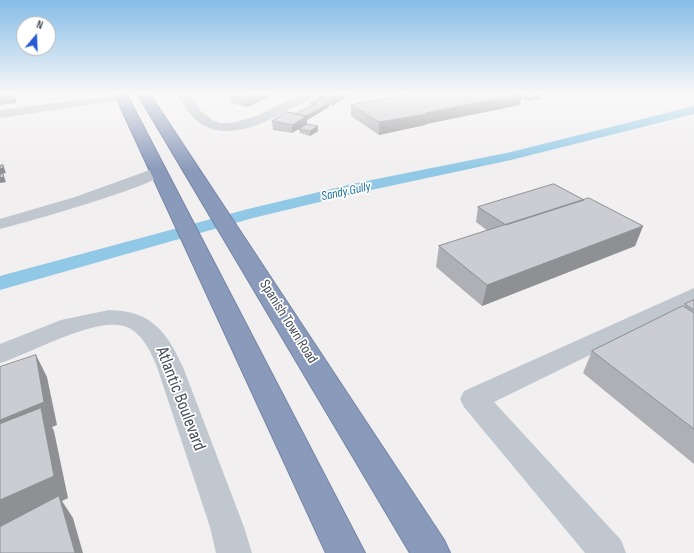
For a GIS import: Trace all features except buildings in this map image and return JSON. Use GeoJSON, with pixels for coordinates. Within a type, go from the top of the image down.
{"type":"FeatureCollection","features":[{"type":"Feature","properties":{"kind":"highway"},"geometry":{"type":"LineString","coordinates":[[132,119],[346,553]]}},
{"type":"Feature","properties":{"kind":"highway","name":"Spanish Town Road"},"geometry":{"type":"LineString","coordinates":[[160,119],[431,553]]}},
{"type":"Feature","properties":{"kind":"street"},"geometry":{"type":"LineString","coordinates":[[203,119],[207,123],[216,126],[228,127],[254,122],[260,119]]}},
{"type":"Feature","properties":{"kind":"street"},"geometry":{"type":"LineString","coordinates":[[3,221],[104,194],[158,172]]}},
{"type":"Feature","properties":{"kind":"street"},"geometry":{"type":"LineString","coordinates":[[608,553],[474,399],[694,295]]}},
{"type":"Feature","properties":{"kind":"street","name":"Atlantic Boulevard"},"geometry":{"type":"LineString","coordinates":[[0,354],[83,321],[117,317],[138,322],[158,341],[170,366],[225,520],[234,553]]}},
{"type":"Feature","properties":{"kind":"waterway","name":"Sandy Gully"},"geometry":{"type":"LineString","coordinates":[[0,283],[248,214],[357,188],[511,156],[659,119]]}}]}
